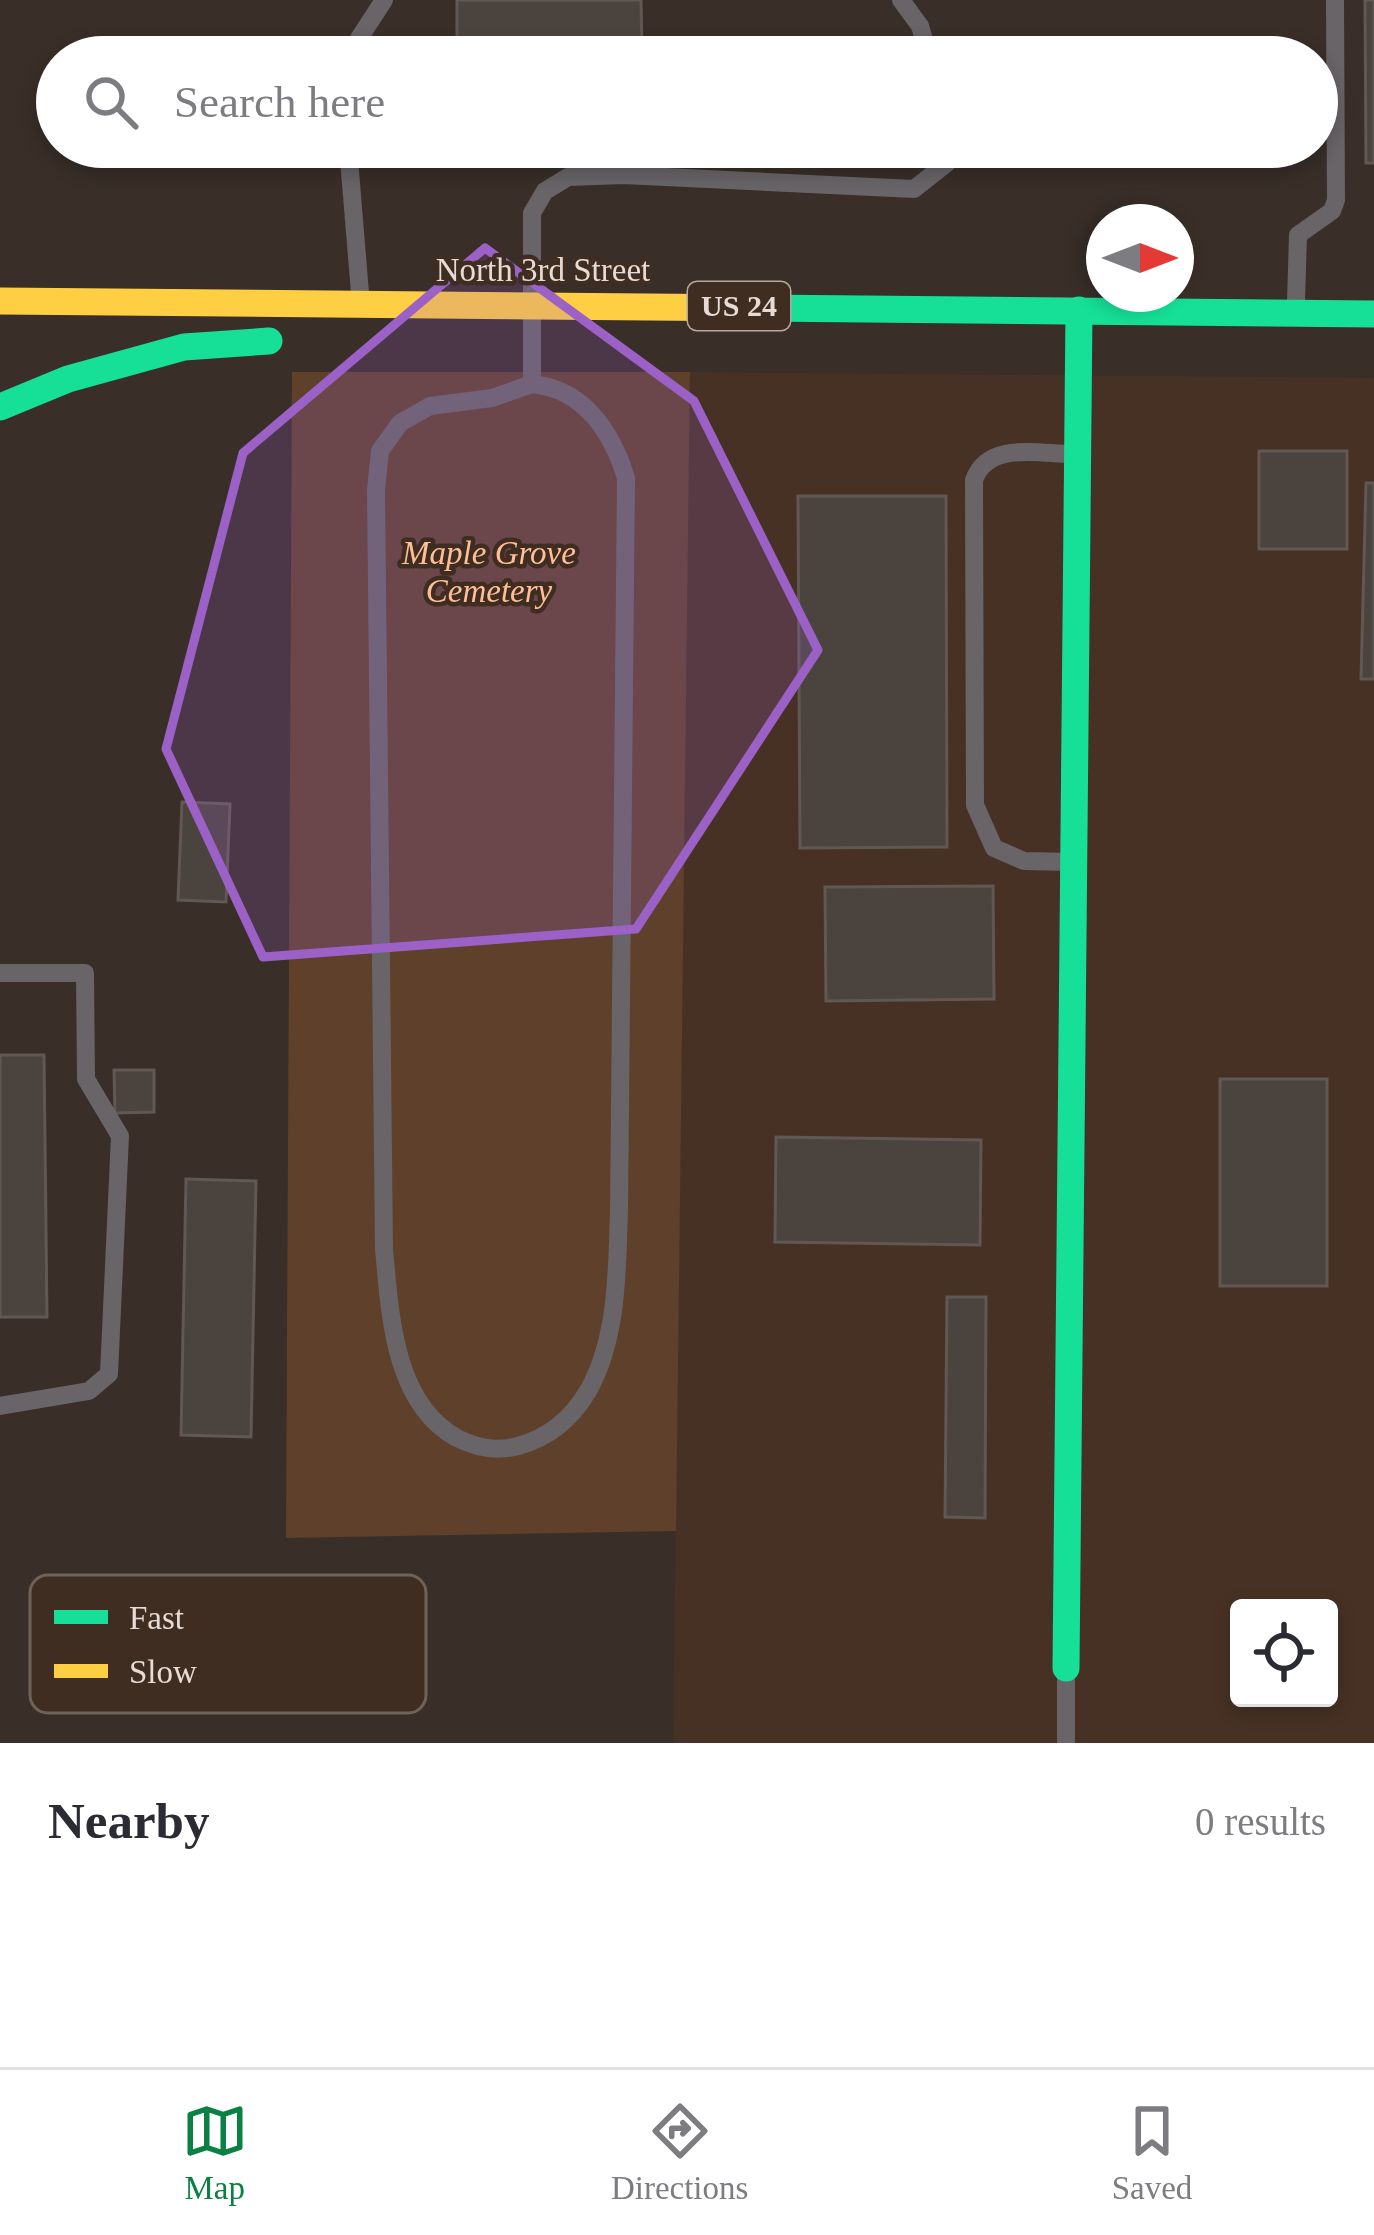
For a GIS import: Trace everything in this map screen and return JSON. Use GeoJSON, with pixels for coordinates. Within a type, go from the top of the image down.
{"type":"FeatureCollection","features":[{"type":"Feature","properties":{"kind":"main road","name":"North 3rd Street"},"geometry":{"type":"LineString","coordinates":[[0,301],[1374,314]]}},
{"type":"Feature","properties":{"kind":"main road"},"geometry":{"type":"LineString","coordinates":[[337,326],[360,304]]}},
{"type":"Feature","properties":{"kind":"main road"},"geometry":{"type":"LineString","coordinates":[[1066,1668],[1079,310]]}},
{"type":"Feature","properties":{"kind":"main road"},"geometry":{"type":"LineString","coordinates":[[0,407],[68,380],[184,347],[302,339]]}},
{"type":"Feature","properties":{"kind":"lane"},"geometry":{"type":"LineString","coordinates":[[361,36],[384,0]]}},
{"type":"Feature","properties":{"kind":"lane"},"geometry":{"type":"LineString","coordinates":[[901,0],[923,36]]}},
{"type":"Feature","properties":{"kind":"lane"},"geometry":{"type":"LineString","coordinates":[[1335,0],[1335,36]]}},
{"type":"Feature","properties":{"kind":"lane"},"geometry":{"type":"LineString","coordinates":[[350,168],[360,304]]}},
{"type":"Feature","properties":{"kind":"lane"},"geometry":{"type":"LineString","coordinates":[[532,384],[532,213],[545,191],[568,177],[624,175],[914,189],[941,168]]}},
{"type":"Feature","properties":{"kind":"lane"},"geometry":{"type":"LineString","coordinates":[[1296,313],[1298,235],[1332,211],[1336,168]]}},
{"type":"Feature","properties":{"kind":"lane"},"geometry":{"type":"LineString","coordinates":[[532,384],[547,385],[592,412],[616,444],[626,478],[619,1211],[616,1288],[604,1348],[589,1390],[566,1420],[537,1441],[503,1450],[474,1447],[446,1431],[418,1402],[391,1318],[384,1249],[376,490],[380,451],[400,423],[430,406],[492,398],[532,384]]}},
{"type":"Feature","properties":{"kind":"lane"},"geometry":{"type":"LineString","coordinates":[[1073,862],[1024,861],[994,848],[975,805],[974,480],[980,465],[997,454],[1078,454]]}},
{"type":"Feature","properties":{"kind":"lane"},"geometry":{"type":"LineString","coordinates":[[0,973],[85,973],[86,1079],[120,1136],[109,1375],[89,1391],[0,1406]]}},
{"type":"Feature","properties":{"kind":"lane"},"geometry":{"type":"LineString","coordinates":[[1066,1668],[1066,1743]]}},
{"type":"Feature","properties":{"kind":"highlighted area"},"geometry":{"type":"Polygon","coordinates":[[[485,248],[694,401],[818,650],[636,929],[263,957],[166,749],[243,453],[485,248]]]}},
{"type":"Feature","properties":{"kind":"shaded area"},"geometry":{"type":"Polygon","coordinates":[[[690,372],[1374,378],[1374,1743],[673,1743],[690,372]]]}},
{"type":"Feature","properties":{"kind":"green space","name":"Maple Grove Cemetery"},"geometry":{"type":"Polygon","coordinates":[[[292,372],[690,372],[676,1531],[286,1538],[292,372]]]}},
{"type":"Feature","properties":{"kind":"building"},"geometry":{"type":"Polygon","coordinates":[[[457,0],[641,0],[642,36],[457,36],[457,0]]]}},
{"type":"Feature","properties":{"kind":"building"},"geometry":{"type":"Polygon","coordinates":[[[1365,0],[1374,0],[1374,163],[1366,163],[1365,0]]]}},
{"type":"Feature","properties":{"kind":"building"},"geometry":{"type":"Polygon","coordinates":[[[1259,451],[1347,451],[1347,549],[1259,549],[1259,451]]]}},
{"type":"Feature","properties":{"kind":"building"},"geometry":{"type":"Polygon","coordinates":[[[1366,483],[1374,483],[1374,679],[1361,679],[1366,483]]]}},
{"type":"Feature","properties":{"kind":"building"},"geometry":{"type":"Polygon","coordinates":[[[798,496],[946,496],[947,847],[800,848],[798,496]]]}},
{"type":"Feature","properties":{"kind":"building"},"geometry":{"type":"Polygon","coordinates":[[[182,802],[230,804],[226,902],[178,900],[182,802]]]}},
{"type":"Feature","properties":{"kind":"building"},"geometry":{"type":"Polygon","coordinates":[[[993,886],[994,999],[826,1001],[825,887],[993,886]]]}},
{"type":"Feature","properties":{"kind":"building"},"geometry":{"type":"Polygon","coordinates":[[[0,1055],[44,1055],[47,1317],[0,1317],[0,1055]]]}},
{"type":"Feature","properties":{"kind":"building"},"geometry":{"type":"Polygon","coordinates":[[[114,1070],[154,1070],[154,1112],[115,1113],[114,1070]]]}},
{"type":"Feature","properties":{"kind":"building"},"geometry":{"type":"Polygon","coordinates":[[[1220,1079],[1327,1079],[1327,1286],[1220,1286],[1220,1079]]]}},
{"type":"Feature","properties":{"kind":"building"},"geometry":{"type":"Polygon","coordinates":[[[776,1137],[981,1140],[980,1245],[775,1242],[776,1137]]]}},
{"type":"Feature","properties":{"kind":"building"},"geometry":{"type":"Polygon","coordinates":[[[186,1179],[256,1181],[251,1437],[181,1435],[186,1179]]]}},
{"type":"Feature","properties":{"kind":"building"},"geometry":{"type":"Polygon","coordinates":[[[947,1297],[986,1297],[985,1518],[945,1517],[947,1297]]]}},
{"type":"Feature","properties":{"kind":"traffic: fast"},"geometry":{"type":"LineString","coordinates":[[760,308],[1374,314]]}},
{"type":"Feature","properties":{"kind":"traffic: fast"},"geometry":{"type":"LineString","coordinates":[[1066,1668],[1079,310]]}},
{"type":"Feature","properties":{"kind":"traffic: fast"},"geometry":{"type":"LineString","coordinates":[[0,407],[68,379],[184,347],[269,341]]}},
{"type":"Feature","properties":{"kind":"traffic: slow"},"geometry":{"type":"LineString","coordinates":[[0,301],[760,308]]}}]}
